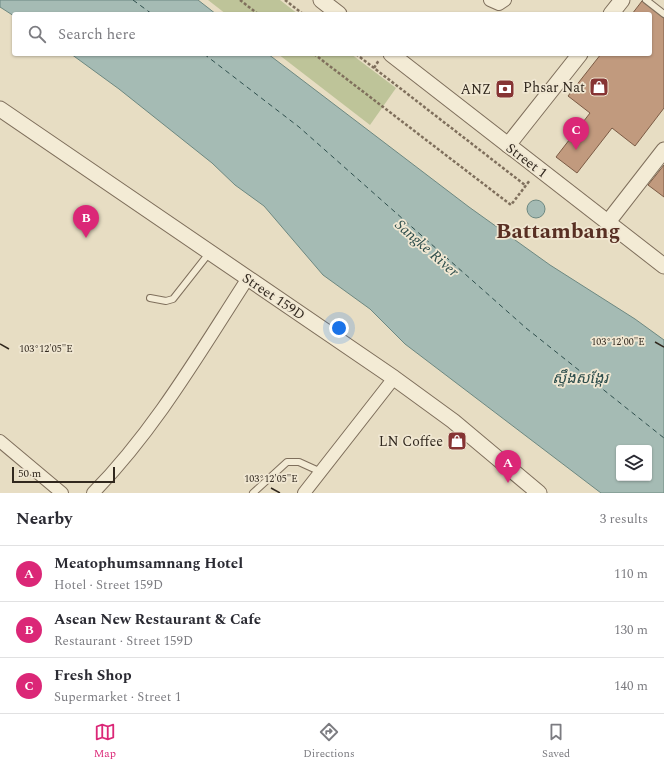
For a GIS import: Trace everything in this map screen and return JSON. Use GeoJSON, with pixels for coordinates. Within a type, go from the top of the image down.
{"type":"FeatureCollection","features":[{"type":"Feature","properties":{"kind":"street"},"geometry":{"type":"LineString","coordinates":[[321,0],[336,12]]}},
{"type":"Feature","properties":{"kind":"street"},"geometry":{"type":"LineString","coordinates":[[490,0],[499,4],[505,0]]}},
{"type":"Feature","properties":{"kind":"street"},"geometry":{"type":"LineString","coordinates":[[613,12],[622,0]]}},
{"type":"Feature","properties":{"kind":"street","name":"Street 1"},"geometry":{"type":"LineString","coordinates":[[394,56],[664,266]]}},
{"type":"Feature","properties":{"kind":"street"},"geometry":{"type":"LineString","coordinates":[[508,146],[578,56]]}},
{"type":"Feature","properties":{"kind":"street","name":"Street 159D"},"geometry":{"type":"LineString","coordinates":[[0,109],[394,378],[453,421],[540,493]]}},
{"type":"Feature","properties":{"kind":"street"},"geometry":{"type":"LineString","coordinates":[[608,222],[664,150]]}},
{"type":"Feature","properties":{"kind":"street"},"geometry":{"type":"LineString","coordinates":[[93,493],[119,466],[159,413],[248,278]]}},
{"type":"Feature","properties":{"kind":"street"},"geometry":{"type":"LineString","coordinates":[[304,493],[394,378]]}},
{"type":"Feature","properties":{"kind":"street"},"geometry":{"type":"LineString","coordinates":[[0,441],[62,493]]}},
{"type":"Feature","properties":{"kind":"lane"},"geometry":{"type":"LineString","coordinates":[[646,0],[664,14]]}},
{"type":"Feature","properties":{"kind":"lane"},"geometry":{"type":"LineString","coordinates":[[150,298],[166,302],[173,299],[210,252]]}},
{"type":"Feature","properties":{"kind":"lane"},"geometry":{"type":"LineString","coordinates":[[253,493],[287,462],[299,462],[321,472]]}},
{"type":"Feature","properties":{"kind":"path"},"geometry":{"type":"LineString","coordinates":[[240,0],[255,12]]}},
{"type":"Feature","properties":{"kind":"path"},"geometry":{"type":"LineString","coordinates":[[285,0],[301,12]]}},
{"type":"Feature","properties":{"kind":"path"},"geometry":{"type":"LineString","coordinates":[[317,56],[511,204],[539,168]]}},
{"type":"Feature","properties":{"kind":"path"},"geometry":{"type":"LineString","coordinates":[[359,56],[526,185]]}},
{"type":"Feature","properties":{"kind":"green space"},"geometry":{"type":"Polygon","coordinates":[[[208,0],[280,0],[295,12],[223,12],[208,0]]]}},
{"type":"Feature","properties":{"kind":"green space"},"geometry":{"type":"Polygon","coordinates":[[[281,56],[354,56],[396,88],[370,125],[281,56]]]}},
{"type":"Feature","properties":{"kind":"water"},"geometry":{"type":"Polygon","coordinates":[[[0,0],[198,0],[213,12],[12,12],[12,15],[0,7],[0,0]]]}},
{"type":"Feature","properties":{"kind":"water","name":"ស្ទឹងសង្កែរ"},"geometry":{"type":"Polygon","coordinates":[[[74,56],[271,56],[469,207],[550,265],[635,319],[664,340],[664,493],[601,493],[405,344],[370,309],[323,275],[264,206],[235,185],[212,163],[119,89],[74,56]]]}},
{"type":"Feature","properties":{"kind":"water"},"geometry":{"type":"Polygon","coordinates":[[[536,200],[542,203],[545,209],[542,215],[536,218],[530,215],[527,209],[530,203],[536,200]]]}},
{"type":"Feature","properties":{"kind":"building","name":"Phsar Nat"},"geometry":{"type":"Polygon","coordinates":[[[642,1],[664,18],[664,108],[635,146],[612,128],[577,173],[556,157],[590,113],[568,96],[599,56],[652,56],[652,12],[634,12],[642,1]]]}},
{"type":"Feature","properties":{"kind":"building"},"geometry":{"type":"Polygon","coordinates":[[[664,165],[664,197],[648,185],[664,165]]]}},
{"type":"Feature","properties":{"kind":"ferry route"},"geometry":{"type":"LineString","coordinates":[[133,0],[149,12]]}},
{"type":"Feature","properties":{"kind":"ferry route"},"geometry":{"type":"LineString","coordinates":[[207,56],[299,127],[526,328],[664,438]]}},
{"type":"Feature","properties":{"kind":"place","name":"Phsar Nat"},"geometry":{"type":"Point","coordinates":[599,87]}},
{"type":"Feature","properties":{"kind":"place","name":"ANZ"},"geometry":{"type":"Point","coordinates":[505,89]}},
{"type":"Feature","properties":{"kind":"place","name":"Fresh Shop"},"geometry":{"type":"Point","coordinates":[576,150]}},
{"type":"Feature","properties":{"kind":"place","name":"Asean New Restaurant & Cafe"},"geometry":{"type":"Point","coordinates":[86,238]}},
{"type":"Feature","properties":{"kind":"place","name":"LN Coffee"},"geometry":{"type":"Point","coordinates":[457,441]}},
{"type":"Feature","properties":{"kind":"place","name":"Meatophumsamnang Hotel"},"geometry":{"type":"Point","coordinates":[508,483]}},
{"type":"Feature","properties":{"kind":"district","name":"Battambang"},"geometry":{"type":"Point","coordinates":[558,230]}},
{"type":"Feature","properties":{"kind":"water label","name":"Sangke River"},"geometry":{"type":"Point","coordinates":[427,248]}}]}
